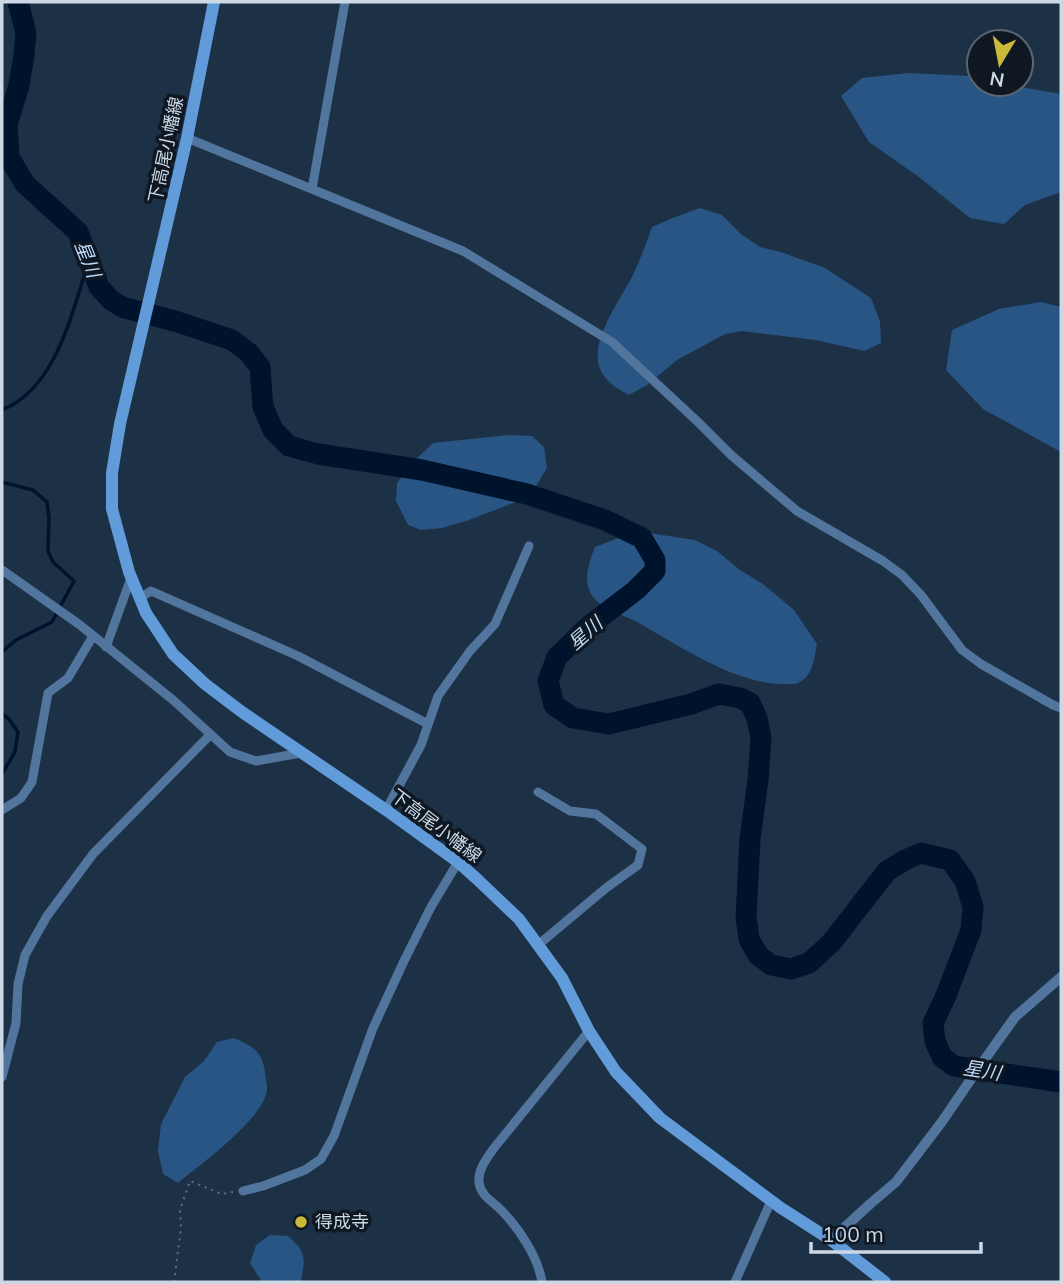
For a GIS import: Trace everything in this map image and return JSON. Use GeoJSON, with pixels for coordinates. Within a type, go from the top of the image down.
{"type":"FeatureCollection","features":[{"type":"Feature","properties":{"kind":"main road","name":"下高尾小幡線"},"geometry":{"type":"LineString","coordinates":[[214,2],[187,138],[120,424],[112,473],[113,509],[131,578],[146,613],[173,654],[187,668],[242,712],[458,862],[519,919],[562,978],[589,1031],[616,1072],[660,1118],[771,1201],[831,1240],[885,1282]]}},
{"type":"Feature","properties":{"kind":"street"},"geometry":{"type":"LineString","coordinates":[[312,189],[345,2]]}},
{"type":"Feature","properties":{"kind":"street"},"geometry":{"type":"LineString","coordinates":[[187,138],[463,251],[612,342],[731,455],[797,511],[902,575],[921,595],[962,650],[981,664],[1061,708]]}},
{"type":"Feature","properties":{"kind":"street"},"geometry":{"type":"LineString","coordinates":[[386,810],[421,745],[438,696],[470,651],[495,624],[529,546]]}},
{"type":"Feature","properties":{"kind":"street"},"geometry":{"type":"LineString","coordinates":[[2,570],[93,636],[173,700],[230,752],[256,761],[301,753]]}},
{"type":"Feature","properties":{"kind":"street"},"geometry":{"type":"LineString","coordinates":[[106,647],[131,578]]}},
{"type":"Feature","properties":{"kind":"street"},"geometry":{"type":"LineString","coordinates":[[140,598],[151,591],[298,656],[428,724]]}},
{"type":"Feature","properties":{"kind":"street"},"geometry":{"type":"LineString","coordinates":[[2,810],[21,798],[32,782],[48,693],[68,678],[93,636]]}},
{"type":"Feature","properties":{"kind":"street"},"geometry":{"type":"LineString","coordinates":[[2,1077],[16,1023],[18,984],[25,955],[47,916],[93,854],[210,734]]}},
{"type":"Feature","properties":{"kind":"street"},"geometry":{"type":"LineString","coordinates":[[538,792],[570,811],[596,814],[642,849],[638,865],[538,945]]}},
{"type":"Feature","properties":{"kind":"street"},"geometry":{"type":"LineString","coordinates":[[243,1191],[305,1170],[321,1159],[334,1136],[373,1028],[431,907],[458,862]]}},
{"type":"Feature","properties":{"kind":"street"},"geometry":{"type":"LineString","coordinates":[[831,1240],[896,1182],[942,1123],[1015,1017],[1061,977]]}},
{"type":"Feature","properties":{"kind":"street"},"geometry":{"type":"LineString","coordinates":[[542,1282],[534,1257],[524,1240],[503,1212],[483,1194],[479,1182],[483,1164],[494,1148],[589,1031]]}},
{"type":"Feature","properties":{"kind":"street"},"geometry":{"type":"LineString","coordinates":[[735,1282],[771,1201]]}},
{"type":"Feature","properties":{"kind":"path"},"geometry":{"type":"LineString","coordinates":[[174,1282],[181,1228],[180,1210],[190,1181],[222,1194],[243,1191]]}},
{"type":"Feature","properties":{"kind":"shaded area"},"geometry":{"type":"Polygon","coordinates":[[[909,73],[965,76],[965,98],[1035,98],[1035,90],[1061,94],[1061,192],[1025,205],[1004,224],[970,218],[869,142],[841,96],[862,78],[909,73]]]}},
{"type":"Feature","properties":{"kind":"shaded area"},"geometry":{"type":"Polygon","coordinates":[[[700,208],[722,215],[741,234],[760,247],[825,268],[871,298],[880,322],[881,343],[864,351],[816,340],[742,331],[725,334],[677,360],[647,385],[629,395],[615,387],[607,380],[599,366],[599,344],[608,320],[635,271],[652,227],[700,208]]]}},
{"type":"Feature","properties":{"kind":"shaded area"},"geometry":{"type":"Polygon","coordinates":[[[1041,302],[1061,307],[1061,452],[983,409],[946,370],[952,330],[999,309],[1041,302]]]}},
{"type":"Feature","properties":{"kind":"shaded area"},"geometry":{"type":"Polygon","coordinates":[[[508,435],[532,436],[544,447],[547,468],[536,486],[516,502],[469,520],[442,528],[421,530],[408,525],[396,501],[397,483],[413,462],[433,443],[508,435]]]}},
{"type":"Feature","properties":{"kind":"shaded area"},"geometry":{"type":"Polygon","coordinates":[[[643,532],[695,540],[717,551],[794,610],[817,644],[808,675],[795,684],[766,683],[727,671],[595,599],[591,594],[587,576],[595,547],[643,532]]]}},
{"type":"Feature","properties":{"kind":"shaded area"},"geometry":{"type":"Polygon","coordinates":[[[234,1038],[259,1054],[267,1087],[264,1101],[230,1140],[178,1183],[163,1174],[158,1151],[161,1124],[185,1077],[204,1061],[217,1042],[234,1038]]]}},
{"type":"Feature","properties":{"kind":"shaded area"},"geometry":{"type":"Polygon","coordinates":[[[270,1235],[288,1236],[299,1247],[304,1262],[301,1282],[262,1282],[250,1263],[256,1245],[270,1235]]]}},
{"type":"Feature","properties":{"kind":"waterway","name":"星川"},"geometry":{"type":"LineString","coordinates":[[18,2],[26,33],[19,85],[7,125],[9,157],[25,184],[78,232],[99,287],[111,300],[122,307],[232,340],[249,353],[260,367],[263,407],[273,430],[289,446],[318,454],[422,470],[527,494],[605,520],[642,538],[655,560],[655,571],[636,590],[589,626],[557,657],[548,681],[554,705],[573,718],[609,724],[691,704],[719,694],[750,703],[757,718],[761,738],[750,839],[746,917],[749,939],[758,955],[771,965],[791,969],[809,963],[831,943],[887,871],[921,853],[950,860],[965,881],[973,907],[971,930],[933,1023],[935,1041],[942,1057],[954,1066],[1061,1082]]}},
{"type":"Feature","properties":{"kind":"waterway"},"geometry":{"type":"LineString","coordinates":[[2,410],[20,400],[47,371],[66,332],[85,273],[91,266]]}},
{"type":"Feature","properties":{"kind":"waterway"},"geometry":{"type":"LineString","coordinates":[[2,482],[33,490],[47,502],[48,551],[53,562],[74,581],[52,622],[16,640],[2,652]]}},
{"type":"Feature","properties":{"kind":"waterway"},"geometry":{"type":"LineString","coordinates":[[2,714],[18,732],[15,752],[2,774]]}},
{"type":"Feature","properties":{"kind":"place","name":"得成寺"},"geometry":{"type":"Point","coordinates":[301,1222]}}]}
